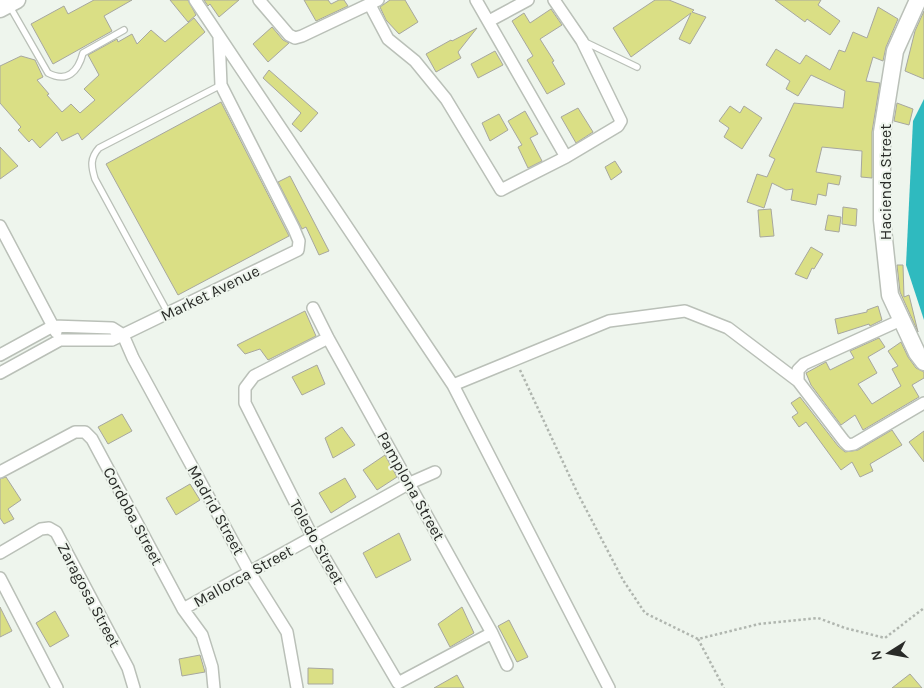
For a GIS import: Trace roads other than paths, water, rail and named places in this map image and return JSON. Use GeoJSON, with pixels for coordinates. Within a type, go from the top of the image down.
{"type":"FeatureCollection","features":[{"type":"Feature","properties":{"kind":"street"},"geometry":{"type":"LineString","coordinates":[[195,0],[453,385],[609,688]]}},
{"type":"Feature","properties":{"kind":"street"},"geometry":{"type":"LineString","coordinates":[[259,0],[289,35],[295,38],[374,2],[388,39],[415,61],[446,99],[501,190],[566,158],[618,126],[621,121],[582,41],[554,0]]}},
{"type":"Feature","properties":{"kind":"street"},"geometry":{"type":"LineString","coordinates":[[476,0],[566,158]]}},
{"type":"Feature","properties":{"kind":"street"},"geometry":{"type":"LineString","coordinates":[[488,21],[528,0]]}},
{"type":"Feature","properties":{"kind":"street","name":"Hacienda Street"},"geometry":{"type":"LineString","coordinates":[[918,0],[896,52],[882,132],[882,220],[890,295],[917,353],[924,362]]}},
{"type":"Feature","properties":{"kind":"street"},"geometry":{"type":"LineString","coordinates":[[219,36],[221,85]]}},
{"type":"Feature","properties":{"kind":"street","name":"Market Avenue"},"geometry":{"type":"LineString","coordinates":[[0,373],[60,340],[112,340],[298,250],[299,241],[294,229],[221,85]]}},
{"type":"Feature","properties":{"kind":"street"},"geometry":{"type":"LineString","coordinates":[[0,226],[3,240],[60,340]]}},
{"type":"Feature","properties":{"kind":"street","name":"Pamplona Street"},"geometry":{"type":"LineString","coordinates":[[313,308],[492,633],[507,665]]}},
{"type":"Feature","properties":{"kind":"street"},"geometry":{"type":"LineString","coordinates":[[453,385],[609,321],[685,311],[728,328],[798,381],[848,444],[854,444],[924,402]]}},
{"type":"Feature","properties":{"kind":"street"},"geometry":{"type":"LineString","coordinates":[[798,381],[798,370],[804,364],[902,320]]}},
{"type":"Feature","properties":{"kind":"street"},"geometry":{"type":"LineString","coordinates":[[0,355],[53,326],[112,328],[122,335]]}},
{"type":"Feature","properties":{"kind":"street","name":"Madrid Street"},"geometry":{"type":"LineString","coordinates":[[122,335],[250,573],[287,632],[297,688]]}},
{"type":"Feature","properties":{"kind":"street","name":"Toledo Street"},"geometry":{"type":"LineString","coordinates":[[328,338],[254,376],[245,388],[245,403],[313,538],[398,683],[492,633]]}},
{"type":"Feature","properties":{"kind":"street","name":"Cordoba Street"},"geometry":{"type":"LineString","coordinates":[[0,472],[75,432],[85,432],[92,439],[183,609],[202,635],[212,666],[214,688]]}},
{"type":"Feature","properties":{"kind":"street","name":"Mallorca Street"},"geometry":{"type":"LineString","coordinates":[[183,609],[435,472]]}},
{"type":"Feature","properties":{"kind":"street","name":"Zaragosa Street"},"geometry":{"type":"LineString","coordinates":[[0,553],[41,529],[49,528],[56,532],[128,668],[134,688]]}},
{"type":"Feature","properties":{"kind":"street"},"geometry":{"type":"LineString","coordinates":[[0,578],[56,688]]}},
{"type":"Feature","properties":{"kind":"lane"},"geometry":{"type":"LineString","coordinates":[[9,4],[48,73],[56,77],[69,75],[80,65],[82,53],[124,30]]}},
{"type":"Feature","properties":{"kind":"lane"},"geometry":{"type":"LineString","coordinates":[[582,41],[637,67]]}},
{"type":"Feature","properties":{"kind":"lane"},"geometry":{"type":"LineString","coordinates":[[168,314],[95,179],[91,163],[92,156],[99,148],[221,85]]}},
{"type":"Feature","properties":{"kind":"water"},"geometry":{"type":"Polygon","coordinates":[[[924,99],[924,320],[906,265],[913,121],[924,99]]]}}]}
